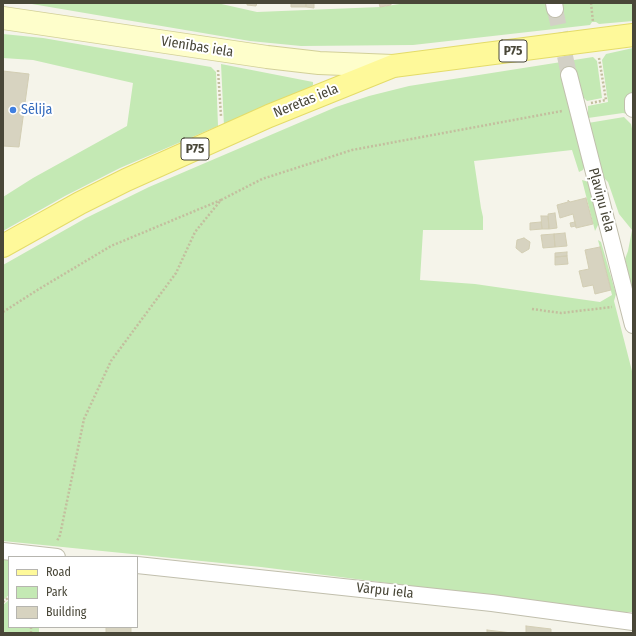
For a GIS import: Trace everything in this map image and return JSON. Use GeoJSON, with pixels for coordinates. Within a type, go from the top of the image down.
{"type":"FeatureCollection","features":[{"type":"Feature","properties":{"kind":"main road","name":"Vienības iela"},"geometry":{"type":"LineString","coordinates":[[3,18],[267,57],[319,63],[393,66]]}},
{"type":"Feature","properties":{"kind":"main road","name":"Neretas iela"},"geometry":{"type":"LineString","coordinates":[[3,246],[112,186],[224,136],[393,66],[633,35]]}},
{"type":"Feature","properties":{"kind":"street","name":"Pļaviņu iela"},"geometry":{"type":"LineString","coordinates":[[570,75],[577,108],[633,325]]}},
{"type":"Feature","properties":{"kind":"street"},"geometry":{"type":"LineString","coordinates":[[633,101],[633,109]]}},
{"type":"Feature","properties":{"kind":"street"},"geometry":{"type":"LineString","coordinates":[[3,551],[45,556]]}},
{"type":"Feature","properties":{"kind":"street","name":"Vārpu iela"},"geometry":{"type":"LineString","coordinates":[[138,565],[492,603],[633,622]]}},
{"type":"Feature","properties":{"kind":"path"},"geometry":{"type":"LineString","coordinates":[[591,3],[593,22]]}},
{"type":"Feature","properties":{"kind":"path"},"geometry":{"type":"LineString","coordinates":[[3,312],[111,246],[221,200],[262,179],[352,150],[577,108],[606,100],[598,53]]}},
{"type":"Feature","properties":{"kind":"path"},"geometry":{"type":"LineString","coordinates":[[216,67],[219,70],[221,128],[224,136]]}},
{"type":"Feature","properties":{"kind":"path"},"geometry":{"type":"LineString","coordinates":[[53,556],[60,535],[84,420],[111,361],[176,273],[194,232],[221,200]]}},
{"type":"Feature","properties":{"kind":"path"},"geometry":{"type":"LineString","coordinates":[[532,309],[561,313],[604,309],[628,303]]}},
{"type":"Feature","properties":{"kind":"green space"},"geometry":{"type":"Polygon","coordinates":[[[26,3],[217,3],[257,12],[380,7],[406,3],[544,3],[548,8],[561,3],[633,3],[633,21],[599,24],[592,22],[590,25],[413,45],[301,46],[250,41],[26,3]]]}},
{"type":"Feature","properties":{"kind":"green space"},"geometry":{"type":"Polygon","coordinates":[[[3,34],[43,38],[211,67],[216,72],[218,126],[120,168],[65,196],[3,231],[3,197],[33,178],[127,126],[133,83],[33,60],[3,58],[3,34]]]}},
{"type":"Feature","properties":{"kind":"green space"},"geometry":{"type":"Polygon","coordinates":[[[633,48],[633,95],[631,115],[623,113],[588,118],[588,106],[608,102],[602,60],[606,54],[633,48]]]}},
{"type":"Feature","properties":{"kind":"green space"},"geometry":{"type":"Polygon","coordinates":[[[593,57],[597,61],[602,98],[587,101],[582,96],[579,80],[576,75],[564,84],[569,109],[585,165],[583,170],[579,172],[572,150],[474,161],[483,217],[483,230],[423,230],[420,280],[475,284],[600,302],[612,295],[598,240],[601,242],[616,294],[614,301],[633,375],[633,612],[616,612],[261,567],[3,541],[3,265],[86,218],[149,187],[336,107],[369,96],[409,86],[593,57]]]}},
{"type":"Feature","properties":{"kind":"green space"},"geometry":{"type":"Polygon","coordinates":[[[221,64],[313,82],[313,85],[311,88],[224,126],[221,64]]]}},
{"type":"Feature","properties":{"kind":"green space"},"geometry":{"type":"Polygon","coordinates":[[[624,117],[631,124],[633,133],[633,293],[625,259],[632,230],[619,214],[608,182],[600,174],[588,123],[624,117]]]}},
{"type":"Feature","properties":{"kind":"green space"},"geometry":{"type":"Polygon","coordinates":[[[582,180],[589,182],[599,223],[595,231],[582,180]]]}},
{"type":"Feature","properties":{"kind":"green space"},"geometry":{"type":"Polygon","coordinates":[[[3,558],[8,559],[8,596],[3,600],[3,558]]]}},
{"type":"Feature","properties":{"kind":"green space"},"geometry":{"type":"Polygon","coordinates":[[[8,601],[8,628],[39,628],[39,633],[3,633],[3,605],[8,601]]]}},
{"type":"Feature","properties":{"kind":"building"},"geometry":{"type":"Polygon","coordinates":[[[247,3],[257,3],[256,6],[247,5],[247,3]]]}},
{"type":"Feature","properties":{"kind":"building"},"geometry":{"type":"Polygon","coordinates":[[[291,3],[306,3],[306,7],[291,7],[291,3]]]}},
{"type":"Feature","properties":{"kind":"building"},"geometry":{"type":"Polygon","coordinates":[[[306,3],[314,3],[314,8],[306,7],[306,3]]]}},
{"type":"Feature","properties":{"kind":"building"},"geometry":{"type":"Polygon","coordinates":[[[379,3],[391,3],[391,5],[380,7],[379,3]]]}},
{"type":"Feature","properties":{"kind":"building","name":"Sēlija"},"geometry":{"type":"Polygon","coordinates":[[[3,71],[29,74],[19,147],[3,146],[3,71]]]}},
{"type":"Feature","properties":{"kind":"building"},"geometry":{"type":"Polygon","coordinates":[[[586,198],[593,224],[576,228],[573,214],[560,218],[557,205],[568,202],[568,200],[570,202],[586,198]]]}},
{"type":"Feature","properties":{"kind":"building"},"geometry":{"type":"Polygon","coordinates":[[[555,213],[557,228],[549,229],[548,214],[555,213]]]}},
{"type":"Feature","properties":{"kind":"building"},"geometry":{"type":"Polygon","coordinates":[[[541,216],[548,216],[549,229],[542,229],[541,216]]]}},
{"type":"Feature","properties":{"kind":"building"},"geometry":{"type":"Polygon","coordinates":[[[541,222],[542,229],[530,230],[530,223],[541,222]]]}},
{"type":"Feature","properties":{"kind":"building"},"geometry":{"type":"Polygon","coordinates":[[[575,222],[576,226],[571,227],[570,223],[575,222]]]}},
{"type":"Feature","properties":{"kind":"building"},"geometry":{"type":"Polygon","coordinates":[[[565,233],[567,246],[555,247],[554,234],[565,233]]]}},
{"type":"Feature","properties":{"kind":"building"},"geometry":{"type":"Polygon","coordinates":[[[554,234],[555,247],[543,248],[541,235],[554,234]]]}},
{"type":"Feature","properties":{"kind":"building"},"geometry":{"type":"Polygon","coordinates":[[[524,238],[530,242],[529,249],[522,253],[516,248],[517,240],[524,238]]]}},
{"type":"Feature","properties":{"kind":"building"},"geometry":{"type":"Polygon","coordinates":[[[600,247],[611,290],[595,294],[593,285],[583,287],[579,271],[589,269],[585,250],[600,247]]]}},
{"type":"Feature","properties":{"kind":"building"},"geometry":{"type":"Polygon","coordinates":[[[567,252],[567,256],[555,257],[555,253],[567,252]]]}},
{"type":"Feature","properties":{"kind":"building"},"geometry":{"type":"Polygon","coordinates":[[[567,256],[568,264],[555,265],[555,257],[567,256]]]}},
{"type":"Feature","properties":{"kind":"building"},"geometry":{"type":"Polygon","coordinates":[[[526,626],[551,629],[551,633],[526,633],[526,626]]]}},
{"type":"Feature","properties":{"kind":"building"},"geometry":{"type":"Polygon","coordinates":[[[106,628],[131,628],[131,633],[106,633],[106,628]]]}},
{"type":"Feature","properties":{"kind":"building"},"geometry":{"type":"Polygon","coordinates":[[[487,630],[512,633],[487,633],[487,630]]]}},
{"type":"Feature","properties":{"kind":"tunnel"},"geometry":{"type":"LineString","coordinates":[[555,9],[569,75]]}},
{"type":"Feature","properties":{"kind":"place","name":"Sēlija"},"geometry":{"type":"Point","coordinates":[13,110]}}]}
